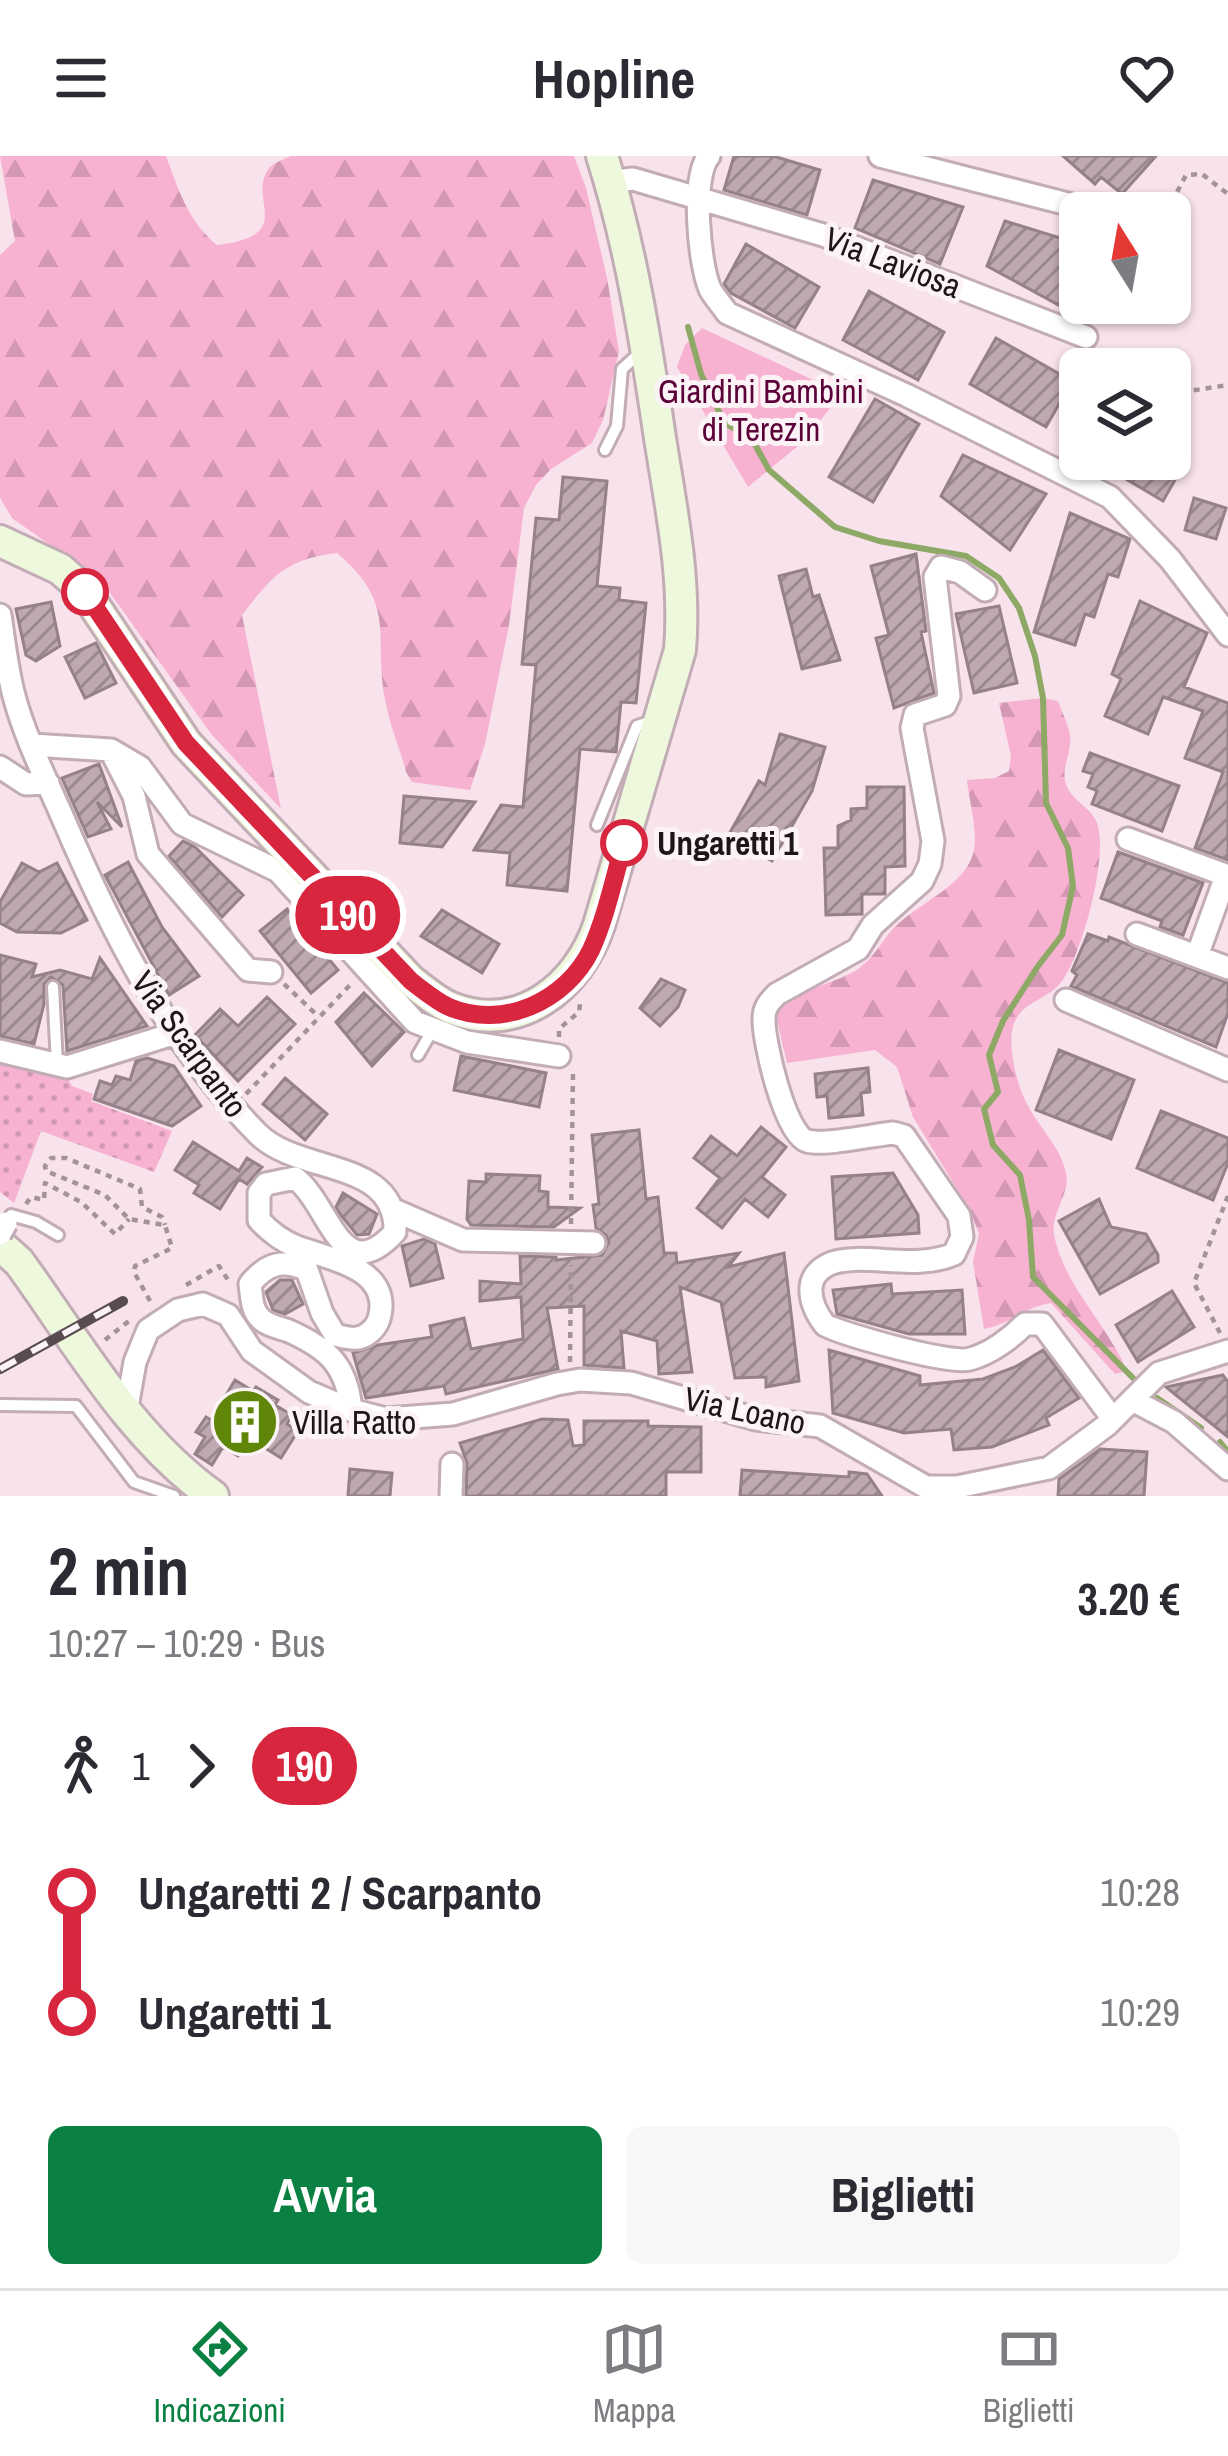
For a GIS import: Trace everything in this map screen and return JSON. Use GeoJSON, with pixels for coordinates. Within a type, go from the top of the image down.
{"type":"FeatureCollection","features":[{"type":"Feature","properties":{"kind":"street"},"geometry":{"type":"LineString","coordinates":[[710,156],[703,163],[696,199],[709,287],[727,313],[906,394],[1110,496],[1170,559],[1228,635]]}},
{"type":"Feature","properties":{"kind":"street"},"geometry":{"type":"LineString","coordinates":[[880,156],[1059,202]]}},
{"type":"Feature","properties":{"kind":"street"},"geometry":{"type":"LineString","coordinates":[[0,541],[60,568],[83,590],[186,743],[411,981],[446,1006],[466,1013],[521,1012],[556,993],[583,964],[599,925],[662,719],[680,650],[683,613],[646,348],[606,169]]}},
{"type":"Feature","properties":{"kind":"street","name":"Via Laviosa"},"geometry":{"type":"LineString","coordinates":[[606,169],[823,235],[1086,337]]}},
{"type":"Feature","properties":{"kind":"street"},"geometry":{"type":"LineString","coordinates":[[985,590],[960,572],[941,567],[935,577],[949,696],[945,705],[915,715],[912,728],[933,841],[922,881],[873,925],[858,950],[776,994],[763,1020],[785,1114],[795,1134],[808,1142],[892,1133],[904,1136],[958,1216],[962,1237],[954,1254],[937,1262],[834,1262],[815,1274],[809,1291],[814,1310],[825,1324],[945,1360],[970,1360],[1010,1339],[1025,1324],[1042,1324],[1113,1419]]}},
{"type":"Feature","properties":{"kind":"street","name":"Via Scarpanto"},"geometry":{"type":"LineString","coordinates":[[0,615],[13,695],[102,910],[148,997],[262,1139],[298,1157],[367,1179],[396,1210],[463,1240],[582,1243]]}},
{"type":"Feature","properties":{"kind":"street"},"geometry":{"type":"LineString","coordinates":[[32,745],[111,751],[140,767],[182,824],[278,871],[415,1022],[467,1042],[566,1059]]}},
{"type":"Feature","properties":{"kind":"street"},"geometry":{"type":"LineString","coordinates":[[111,751],[134,796],[148,854],[248,970],[271,972]]}},
{"type":"Feature","properties":{"kind":"street"},"geometry":{"type":"LineString","coordinates":[[0,767],[26,784],[48,783]]}},
{"type":"Feature","properties":{"kind":"street"},"geometry":{"type":"LineString","coordinates":[[1129,839],[1227,876],[1197,956]]}},
{"type":"Feature","properties":{"kind":"street"},"geometry":{"type":"LineString","coordinates":[[1137,934],[1228,968]]}},
{"type":"Feature","properties":{"kind":"street"},"geometry":{"type":"LineString","coordinates":[[1066,1000],[1226,1065]]}},
{"type":"Feature","properties":{"kind":"street"},"geometry":{"type":"LineString","coordinates":[[0,1051],[57,1067],[176,1033]]}},
{"type":"Feature","properties":{"kind":"street"},"geometry":{"type":"LineString","coordinates":[[350,1410],[349,1388],[338,1362],[292,1332],[263,1322],[253,1308],[250,1284],[270,1265],[290,1262],[307,1270],[334,1335],[354,1340],[367,1336],[380,1318],[382,1297],[372,1281],[342,1261],[271,1233],[259,1220],[259,1193],[266,1184],[296,1178],[310,1189],[332,1232],[355,1251],[381,1247],[395,1232],[396,1210]]}},
{"type":"Feature","properties":{"kind":"street"},"geometry":{"type":"LineString","coordinates":[[7,1224],[19,1262],[126,1412],[164,1458],[213,1496]]}},
{"type":"Feature","properties":{"kind":"street","name":"Via Loano"},"geometry":{"type":"LineString","coordinates":[[126,1412],[135,1362],[148,1330],[178,1310],[202,1304],[228,1315],[252,1351],[310,1392],[386,1419],[432,1417],[570,1382],[631,1383],[756,1419],[820,1426],[926,1486],[957,1487],[1049,1468],[1134,1401],[1159,1373],[1228,1350]]}},
{"type":"Feature","properties":{"kind":"street"},"geometry":{"type":"LineString","coordinates":[[1134,1401],[1174,1422],[1228,1469]]}},
{"type":"Feature","properties":{"kind":"street"},"geometry":{"type":"LineString","coordinates":[[451,1496],[452,1464]]}},
{"type":"Feature","properties":{"kind":"lane"},"geometry":{"type":"LineString","coordinates":[[605,450],[617,426],[622,369],[646,348]]}},
{"type":"Feature","properties":{"kind":"lane"},"geometry":{"type":"LineString","coordinates":[[597,825],[637,726],[662,719]]}},
{"type":"Feature","properties":{"kind":"lane"},"geometry":{"type":"LineString","coordinates":[[53,987],[57,1067]]}},
{"type":"Feature","properties":{"kind":"lane"},"geometry":{"type":"LineString","coordinates":[[418,1055],[432,1031]]}},
{"type":"Feature","properties":{"kind":"lane"},"geometry":{"type":"LineString","coordinates":[[7,1224],[58,1235]]}},
{"type":"Feature","properties":{"kind":"lane"},"geometry":{"type":"LineString","coordinates":[[0,1405],[76,1406],[134,1482],[174,1496]]}},
{"type":"Feature","properties":{"kind":"path"},"geometry":{"type":"LineString","coordinates":[[1177,192],[1186,175],[1202,175],[1228,194]]}},
{"type":"Feature","properties":{"kind":"path"},"geometry":{"type":"LineString","coordinates":[[1191,391],[1228,385]]}},
{"type":"Feature","properties":{"kind":"path"},"geometry":{"type":"LineString","coordinates":[[234,1107],[365,970]]}},
{"type":"Feature","properties":{"kind":"path"},"geometry":{"type":"LineString","coordinates":[[271,972],[319,1017]]}},
{"type":"Feature","properties":{"kind":"path"},"geometry":{"type":"LineString","coordinates":[[566,1059],[582,1243],[570,1382]]}},
{"type":"Feature","properties":{"kind":"path"},"geometry":{"type":"LineString","coordinates":[[154,1303],[145,1294],[135,1266],[172,1248],[165,1225],[162,1217],[142,1207],[140,1189],[66,1158],[51,1158],[45,1166],[60,1178],[114,1200],[129,1219],[165,1225]]}},
{"type":"Feature","properties":{"kind":"path"},"geometry":{"type":"LineString","coordinates":[[55,1189],[60,1178]]}},
{"type":"Feature","properties":{"kind":"path"},"geometry":{"type":"LineString","coordinates":[[7,1224],[28,1198],[44,1200],[45,1184],[81,1202],[117,1235],[129,1219]]}},
{"type":"Feature","properties":{"kind":"path"},"geometry":{"type":"LineString","coordinates":[[1228,1196],[1194,1283],[1228,1350]]}},
{"type":"Feature","properties":{"kind":"path"},"geometry":{"type":"LineString","coordinates":[[170,1294],[219,1266],[229,1282]]}},
{"type":"Feature","properties":{"kind":"path"},"geometry":{"type":"LineString","coordinates":[[99,1346],[118,1328]]}},
{"type":"Feature","properties":{"kind":"green space"},"geometry":{"type":"Polygon","coordinates":[[[0,156],[166,156],[192,216],[217,245],[256,234],[263,226],[267,171],[291,156],[574,156],[607,278],[619,351],[603,420],[592,443],[551,469],[524,508],[509,625],[485,744],[470,790],[412,782],[406,772],[385,699],[376,605],[369,588],[337,553],[292,565],[242,615],[281,809],[212,735],[102,582],[12,518],[0,498],[0,255],[15,241],[0,156]]]}},
{"type":"Feature","properties":{"kind":"green space","name":"Giardini Bambini di Terezin"},"geometry":{"type":"Polygon","coordinates":[[[702,328],[828,387],[831,407],[804,441],[748,487],[677,367],[685,345],[702,328]]]}},
{"type":"Feature","properties":{"kind":"green space"},"geometry":{"type":"Polygon","coordinates":[[[1058,701],[1066,722],[1070,742],[1065,782],[1097,823],[1099,858],[1092,904],[1070,968],[1056,988],[1015,1021],[1014,1067],[1023,1095],[1066,1173],[1054,1235],[1076,1288],[1127,1371],[1115,1374],[1051,1303],[984,1329],[973,1262],[979,1234],[970,1210],[913,1117],[897,1067],[875,1050],[787,1063],[777,1020],[779,1005],[855,971],[892,930],[959,877],[975,846],[967,780],[995,778],[1009,771],[1011,756],[999,703],[1058,701]]]}},
{"type":"Feature","properties":{"kind":"green space"},"geometry":{"type":"Polygon","coordinates":[[[0,1058],[67,1078],[72,1086],[93,1094],[91,1101],[172,1131],[154,1172],[41,1131],[14,1203],[0,1192],[0,1058]]]}},
{"type":"Feature","properties":{"kind":"building"},"geometry":{"type":"Polygon","coordinates":[[[734,156],[773,156],[820,170],[807,215],[724,190],[734,156]]]}},
{"type":"Feature","properties":{"kind":"building"},"geometry":{"type":"Polygon","coordinates":[[[1063,156],[1156,156],[1124,192],[1101,177],[1095,184],[1063,156]]]}},
{"type":"Feature","properties":{"kind":"building"},"geometry":{"type":"Polygon","coordinates":[[[873,180],[963,207],[940,264],[855,228],[873,180]]]}},
{"type":"Feature","properties":{"kind":"building"},"geometry":{"type":"Polygon","coordinates":[[[1005,221],[1059,238],[1059,305],[987,266],[1005,221]]]}},
{"type":"Feature","properties":{"kind":"building"},"geometry":{"type":"Polygon","coordinates":[[[746,244],[819,287],[795,328],[731,293],[724,284],[746,244]]]}},
{"type":"Feature","properties":{"kind":"building"},"geometry":{"type":"Polygon","coordinates":[[[869,291],[944,332],[918,380],[843,340],[869,291]]]}},
{"type":"Feature","properties":{"kind":"building"},"geometry":{"type":"Polygon","coordinates":[[[996,338],[1059,374],[1059,404],[1046,427],[970,384],[996,338]]]}},
{"type":"Feature","properties":{"kind":"building"},"geometry":{"type":"Polygon","coordinates":[[[875,399],[919,424],[873,502],[829,477],[875,399]]]}},
{"type":"Feature","properties":{"kind":"building"},"geometry":{"type":"Polygon","coordinates":[[[963,455],[1046,494],[1010,550],[941,496],[963,455]]]}},
{"type":"Feature","properties":{"kind":"building"},"geometry":{"type":"Polygon","coordinates":[[[563,477],[607,481],[597,586],[620,588],[619,600],[646,603],[636,703],[621,702],[616,752],[580,749],[567,891],[507,885],[510,853],[474,850],[501,805],[523,807],[536,665],[522,664],[536,518],[559,520],[563,477]]]}},
{"type":"Feature","properties":{"kind":"building"},"geometry":{"type":"Polygon","coordinates":[[[1128,480],[1175,480],[1163,501],[1128,480]]]}},
{"type":"Feature","properties":{"kind":"building"},"geometry":{"type":"Polygon","coordinates":[[[1194,498],[1226,508],[1216,539],[1185,530],[1194,498]]]}},
{"type":"Feature","properties":{"kind":"building"},"geometry":{"type":"Polygon","coordinates":[[[1070,513],[1130,539],[1118,577],[1108,574],[1094,617],[1085,614],[1075,645],[1034,632],[1070,513]]]}},
{"type":"Feature","properties":{"kind":"building"},"geometry":{"type":"Polygon","coordinates":[[[916,554],[926,631],[921,632],[934,693],[894,708],[876,638],[889,635],[871,566],[916,554]]]}},
{"type":"Feature","properties":{"kind":"building"},"geometry":{"type":"Polygon","coordinates":[[[806,569],[840,660],[802,669],[779,576],[806,569]]]}},
{"type":"Feature","properties":{"kind":"building"},"geometry":{"type":"Polygon","coordinates":[[[1140,601],[1207,633],[1184,687],[1228,703],[1228,860],[1195,848],[1223,772],[1185,758],[1203,711],[1163,697],[1148,734],[1105,716],[1121,679],[1112,674],[1140,601]]]}},
{"type":"Feature","properties":{"kind":"building"},"geometry":{"type":"Polygon","coordinates":[[[51,602],[60,646],[36,661],[26,655],[16,609],[51,602]]]}},
{"type":"Feature","properties":{"kind":"building"},"geometry":{"type":"Polygon","coordinates":[[[999,606],[1017,683],[974,693],[956,614],[999,606]]]}},
{"type":"Feature","properties":{"kind":"building"},"geometry":{"type":"Polygon","coordinates":[[[96,643],[116,683],[85,698],[65,657],[96,643]]]}},
{"type":"Feature","properties":{"kind":"building"},"geometry":{"type":"Polygon","coordinates":[[[780,734],[825,747],[812,791],[772,861],[728,836],[759,781],[765,785],[780,734]]]}},
{"type":"Feature","properties":{"kind":"building"},"geometry":{"type":"Polygon","coordinates":[[[1090,753],[1179,786],[1162,831],[1092,804],[1097,791],[1088,787],[1093,774],[1083,771],[1090,753]]]}},
{"type":"Feature","properties":{"kind":"building"},"geometry":{"type":"Polygon","coordinates":[[[99,764],[122,827],[97,802],[111,829],[88,837],[62,778],[99,764]]]}},
{"type":"Feature","properties":{"kind":"building"},"geometry":{"type":"Polygon","coordinates":[[[867,787],[904,787],[905,866],[885,867],[885,894],[862,894],[862,914],[826,915],[824,848],[838,848],[838,826],[851,820],[851,809],[867,808],[867,787]]]}},
{"type":"Feature","properties":{"kind":"building"},"geometry":{"type":"Polygon","coordinates":[[[404,796],[475,802],[442,847],[400,843],[404,796]]]}},
{"type":"Feature","properties":{"kind":"building"},"geometry":{"type":"Polygon","coordinates":[[[183,841],[243,895],[222,917],[169,856],[183,841]]]}},
{"type":"Feature","properties":{"kind":"building"},"geometry":{"type":"Polygon","coordinates":[[[1118,852],[1203,883],[1183,935],[1160,927],[1162,921],[1101,898],[1118,852]]]}},
{"type":"Feature","properties":{"kind":"building"},"geometry":{"type":"Polygon","coordinates":[[[128,862],[162,927],[199,976],[169,995],[105,875],[128,862]]]}},
{"type":"Feature","properties":{"kind":"building"},"geometry":{"type":"Polygon","coordinates":[[[22,863],[39,872],[57,863],[87,920],[61,933],[17,932],[0,923],[0,902],[22,863]]]}},
{"type":"Feature","properties":{"kind":"building"},"geometry":{"type":"Polygon","coordinates":[[[287,909],[338,970],[311,993],[260,931],[287,909]]]}},
{"type":"Feature","properties":{"kind":"building"},"geometry":{"type":"Polygon","coordinates":[[[442,910],[499,944],[482,973],[421,936],[442,910]]]}},
{"type":"Feature","properties":{"kind":"building"},"geometry":{"type":"Polygon","coordinates":[[[1088,934],[1108,941],[1109,937],[1228,983],[1228,1013],[1216,1047],[1071,986],[1077,975],[1072,971],[1088,934]]]}},
{"type":"Feature","properties":{"kind":"building"},"geometry":{"type":"Polygon","coordinates":[[[0,955],[36,964],[32,977],[60,970],[92,979],[100,958],[147,1026],[67,1051],[63,985],[51,977],[44,984],[34,1044],[0,1036],[0,955]]]}},
{"type":"Feature","properties":{"kind":"building"},"geometry":{"type":"Polygon","coordinates":[[[661,979],[685,990],[678,1007],[660,1026],[640,1008],[661,979]]]}},
{"type":"Feature","properties":{"kind":"building"},"geometry":{"type":"Polygon","coordinates":[[[364,993],[404,1032],[372,1066],[336,1022],[364,993]]]}},
{"type":"Feature","properties":{"kind":"building"},"geometry":{"type":"Polygon","coordinates":[[[267,997],[295,1024],[238,1081],[195,1035],[220,1009],[238,1026],[267,997]]]}},
{"type":"Feature","properties":{"kind":"building"},"geometry":{"type":"Polygon","coordinates":[[[1059,1050],[1134,1080],[1111,1139],[1036,1110],[1059,1050]]]}},
{"type":"Feature","properties":{"kind":"building"},"geometry":{"type":"Polygon","coordinates":[[[461,1056],[546,1073],[539,1107],[454,1090],[461,1056]]]}},
{"type":"Feature","properties":{"kind":"building"},"geometry":{"type":"Polygon","coordinates":[[[147,1058],[174,1066],[201,1106],[172,1126],[94,1099],[100,1081],[112,1085],[116,1076],[130,1080],[136,1061],[147,1058]]]}},
{"type":"Feature","properties":{"kind":"building"},"geometry":{"type":"Polygon","coordinates":[[[868,1068],[870,1092],[861,1093],[863,1115],[829,1118],[827,1096],[817,1097],[815,1074],[868,1068]]]}},
{"type":"Feature","properties":{"kind":"building"},"geometry":{"type":"Polygon","coordinates":[[[285,1078],[327,1114],[305,1140],[263,1104],[285,1078]]]}},
{"type":"Feature","properties":{"kind":"building"},"geometry":{"type":"Polygon","coordinates":[[[1161,1111],[1228,1138],[1228,1163],[1213,1200],[1137,1168],[1161,1111]]]}},
{"type":"Feature","properties":{"kind":"building"},"geometry":{"type":"Polygon","coordinates":[[[761,1127],[786,1147],[762,1177],[785,1195],[768,1217],[745,1199],[722,1228],[697,1208],[720,1178],[694,1158],[711,1136],[737,1156],[761,1127]]]}},
{"type":"Feature","properties":{"kind":"building"},"geometry":{"type":"Polygon","coordinates":[[[639,1130],[646,1199],[658,1197],[664,1253],[676,1253],[677,1263],[739,1253],[728,1267],[784,1253],[799,1381],[766,1387],[766,1377],[735,1378],[721,1302],[680,1287],[692,1372],[659,1374],[657,1341],[621,1331],[624,1368],[584,1365],[584,1306],[547,1308],[558,1369],[446,1394],[444,1386],[366,1398],[353,1353],[432,1337],[430,1326],[464,1318],[471,1349],[523,1339],[521,1297],[480,1301],[480,1281],[521,1284],[520,1256],[556,1260],[602,1255],[609,1242],[596,1228],[593,1205],[599,1204],[592,1135],[639,1130]]]}},
{"type":"Feature","properties":{"kind":"building"},"geometry":{"type":"Polygon","coordinates":[[[193,1142],[239,1171],[247,1158],[262,1167],[247,1184],[239,1179],[220,1209],[194,1193],[199,1185],[175,1170],[193,1142]]]}},
{"type":"Feature","properties":{"kind":"building"},"geometry":{"type":"Polygon","coordinates":[[[893,1173],[918,1215],[919,1233],[836,1239],[832,1177],[893,1173]]]}},
{"type":"Feature","properties":{"kind":"building"},"geometry":{"type":"Polygon","coordinates":[[[486,1174],[540,1176],[539,1191],[548,1192],[548,1207],[580,1208],[554,1227],[471,1225],[467,1219],[469,1181],[486,1182],[486,1174]]]}},
{"type":"Feature","properties":{"kind":"building"},"geometry":{"type":"Polygon","coordinates":[[[343,1193],[377,1214],[369,1234],[357,1235],[340,1214],[336,1207],[343,1193]]]}},
{"type":"Feature","properties":{"kind":"building"},"geometry":{"type":"Polygon","coordinates":[[[1099,1199],[1111,1227],[1146,1234],[1158,1255],[1158,1262],[1100,1294],[1059,1221],[1099,1199]]]}},
{"type":"Feature","properties":{"kind":"building"},"geometry":{"type":"Polygon","coordinates":[[[424,1239],[435,1244],[443,1278],[411,1286],[402,1246],[424,1239]]]}},
{"type":"Feature","properties":{"kind":"building"},"geometry":{"type":"Polygon","coordinates":[[[280,1280],[292,1280],[303,1304],[285,1314],[273,1310],[266,1292],[280,1280]]]}},
{"type":"Feature","properties":{"kind":"building"},"geometry":{"type":"Polygon","coordinates":[[[891,1284],[892,1294],[962,1290],[965,1334],[909,1334],[837,1314],[833,1290],[891,1284]]]}},
{"type":"Feature","properties":{"kind":"building"},"geometry":{"type":"Polygon","coordinates":[[[1172,1291],[1194,1327],[1138,1362],[1116,1325],[1172,1291]]]}},
{"type":"Feature","properties":{"kind":"building"},"geometry":{"type":"Polygon","coordinates":[[[829,1350],[920,1376],[920,1385],[983,1379],[1043,1350],[1079,1398],[1046,1418],[1049,1425],[992,1447],[954,1450],[951,1429],[904,1433],[833,1413],[829,1350]]]}},
{"type":"Feature","properties":{"kind":"building"},"geometry":{"type":"Polygon","coordinates":[[[1223,1375],[1228,1382],[1228,1437],[1166,1387],[1223,1375]]]}},
{"type":"Feature","properties":{"kind":"building","name":"Villa Ratto"},"geometry":{"type":"Polygon","coordinates":[[[235,1380],[278,1400],[275,1405],[292,1415],[287,1424],[298,1431],[281,1458],[249,1438],[238,1456],[223,1447],[212,1465],[195,1454],[205,1437],[196,1432],[206,1417],[211,1420],[235,1380]]]}},
{"type":"Feature","properties":{"kind":"building"},"geometry":{"type":"Polygon","coordinates":[[[542,1419],[568,1420],[573,1446],[584,1445],[584,1421],[701,1427],[701,1472],[666,1472],[666,1496],[466,1496],[467,1463],[460,1443],[542,1419]]]}},
{"type":"Feature","properties":{"kind":"building"},"geometry":{"type":"Polygon","coordinates":[[[1100,1449],[1147,1452],[1144,1496],[1058,1496],[1059,1479],[1100,1449]]]}},
{"type":"Feature","properties":{"kind":"building"},"geometry":{"type":"Polygon","coordinates":[[[350,1469],[392,1473],[390,1496],[348,1496],[350,1469]]]}},
{"type":"Feature","properties":{"kind":"building"},"geometry":{"type":"Polygon","coordinates":[[[742,1470],[867,1474],[882,1496],[740,1496],[742,1470]]]}},
{"type":"Feature","properties":{"kind":"waterway"},"geometry":{"type":"LineString","coordinates":[[688,327],[701,374],[724,422],[753,441],[769,470],[835,527],[879,541],[966,556],[999,578],[1019,608],[1043,698],[1046,803],[1068,848],[1073,886],[1062,935],[1003,1021],[989,1055],[998,1092],[984,1109],[993,1145],[1020,1175],[1033,1277],[1133,1378]]}},
{"type":"Feature","properties":{"kind":"waterway"},"geometry":{"type":"LineString","coordinates":[[1157,1398],[1201,1428]]}},
{"type":"Feature","properties":{"kind":"waterway"},"geometry":{"type":"LineString","coordinates":[[1220,1442],[1228,1452]]}},
{"type":"Feature","properties":{"kind":"railway"},"geometry":{"type":"LineString","coordinates":[[0,1369],[123,1301]]}},
{"type":"Feature","properties":{"kind":"bus line","name":"190"},"geometry":{"type":"LineString","coordinates":[[85,592],[186,743],[411,981],[446,1006],[466,1013],[503,1015],[521,1012],[556,993],[591,949],[624,843]]}},
{"type":"Feature","properties":{"kind":"place","name":"Ungaretti 1"},"geometry":{"type":"Point","coordinates":[624,843]}},
{"type":"Feature","properties":{"kind":"place","name":"Villa Ratto"},"geometry":{"type":"Point","coordinates":[245,1422]}}]}
